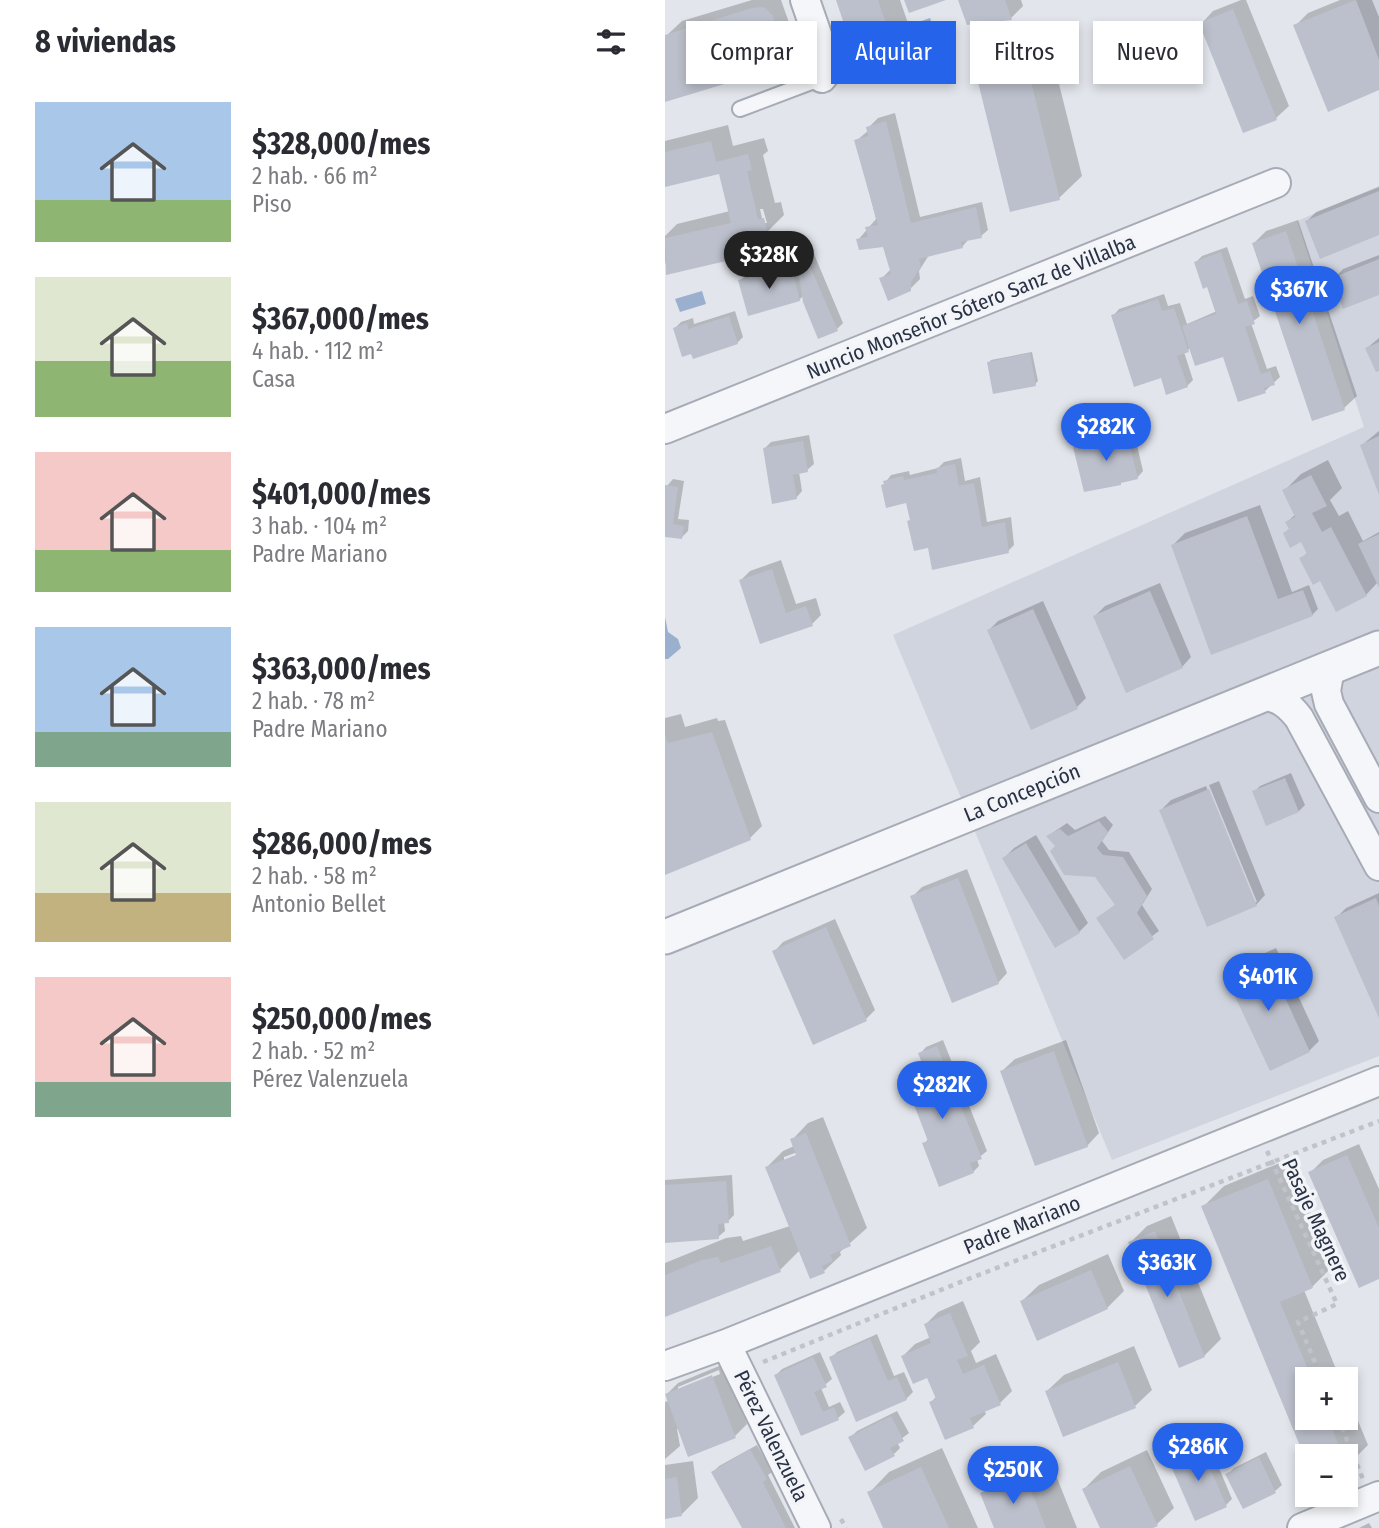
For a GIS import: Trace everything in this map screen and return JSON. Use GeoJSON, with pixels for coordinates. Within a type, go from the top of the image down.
{"type":"FeatureCollection","features":[{"type":"Feature","properties":{"kind":"street"},"geometry":{"type":"LineString","coordinates":[[805,0],[828,68],[827,74],[822,78]]}},
{"type":"Feature","properties":{"kind":"street","name":"Nuncio Monseñor Sótero Sanz de Villalba"},"geometry":{"type":"LineString","coordinates":[[665,429],[1276,183]]}},
{"type":"Feature","properties":{"kind":"street","name":"La Concepción"},"geometry":{"type":"LineString","coordinates":[[665,937],[1379,648]]}},
{"type":"Feature","properties":{"kind":"street"},"geometry":{"type":"LineString","coordinates":[[1330,668],[1326,691],[1329,704],[1379,798]]}},
{"type":"Feature","properties":{"kind":"street"},"geometry":{"type":"LineString","coordinates":[[1265,695],[1281,699],[1291,707],[1379,866]]}},
{"type":"Feature","properties":{"kind":"street"},"geometry":{"type":"LineString","coordinates":[[1317,750],[1318,735],[1324,729],[1339,729],[1345,735]]}},
{"type":"Feature","properties":{"kind":"street","name":"Padre Mariano"},"geometry":{"type":"LineString","coordinates":[[665,1366],[726,1344],[1379,1081]]}},
{"type":"Feature","properties":{"kind":"street","name":"Pérez Valenzuela"},"geometry":{"type":"LineString","coordinates":[[726,1344],[816,1528]]}},
{"type":"Feature","properties":{"kind":"street"},"geometry":{"type":"LineString","coordinates":[[1302,1528],[1376,1503]]}},
{"type":"Feature","properties":{"kind":"lane"},"geometry":{"type":"LineString","coordinates":[[740,109],[822,78]]}},
{"type":"Feature","properties":{"kind":"path"},"geometry":{"type":"LineString","coordinates":[[759,1363],[963,1280],[1379,1121]]}},
{"type":"Feature","properties":{"kind":"path","name":"Pasaje Magnere"},"geometry":{"type":"LineString","coordinates":[[1257,1130],[1337,1304],[1299,1322],[1317,1367]]}},
{"type":"Feature","properties":{"kind":"path"},"geometry":{"type":"LineString","coordinates":[[1343,1430],[1376,1503]]}},
{"type":"Feature","properties":{"kind":"shaded area"},"geometry":{"type":"Polygon","coordinates":[[[1355,0],[1379,0],[1379,60],[1355,0]]]}},
{"type":"Feature","properties":{"kind":"shaded area"},"geometry":{"type":"Polygon","coordinates":[[[1379,186],[1379,1056],[1112,1160],[893,635],[1364,427],[1297,221],[1379,186]]]}},
{"type":"Feature","properties":{"kind":"water"},"geometry":{"type":"Polygon","coordinates":[[[702,291],[706,304],[680,312],[675,299],[702,291]]]}},
{"type":"Feature","properties":{"kind":"water"},"geometry":{"type":"Polygon","coordinates":[[[665,617],[668,632],[678,639],[681,648],[668,659],[665,659],[665,617]]]}},
{"type":"Feature","properties":{"kind":"building"},"geometry":{"type":"Polygon","coordinates":[[[836,0],[878,0],[885,21],[843,21],[836,0]]]}},
{"type":"Feature","properties":{"kind":"building"},"geometry":{"type":"Polygon","coordinates":[[[904,0],[946,0],[909,13],[904,0]]]}},
{"type":"Feature","properties":{"kind":"building"},"geometry":{"type":"Polygon","coordinates":[[[958,0],[1005,0],[1012,20],[970,21],[970,25],[967,25],[958,0]]]}},
{"type":"Feature","properties":{"kind":"building"},"geometry":{"type":"Polygon","coordinates":[[[1356,0],[1379,60],[1379,90],[1328,112],[1293,25],[1356,0]]]}},
{"type":"Feature","properties":{"kind":"building"},"geometry":{"type":"Polygon","coordinates":[[[764,7],[774,21],[710,21],[764,7]]]}},
{"type":"Feature","properties":{"kind":"building"},"geometry":{"type":"Polygon","coordinates":[[[1233,9],[1277,120],[1243,133],[1203,33],[1203,21],[1233,9]]]}},
{"type":"Feature","properties":{"kind":"building"},"geometry":{"type":"Polygon","coordinates":[[[686,28],[686,84],[724,84],[665,102],[665,35],[686,28]]]}},
{"type":"Feature","properties":{"kind":"building"},"geometry":{"type":"Polygon","coordinates":[[[978,84],[1032,84],[1060,200],[1010,212],[978,84]]]}},
{"type":"Feature","properties":{"kind":"building"},"geometry":{"type":"Polygon","coordinates":[[[886,121],[911,223],[976,207],[982,238],[961,242],[963,248],[919,259],[921,267],[911,282],[911,291],[888,301],[879,278],[891,274],[883,247],[859,250],[856,239],[868,237],[865,227],[878,225],[854,140],[868,136],[866,127],[886,121]]]}},
{"type":"Feature","properties":{"kind":"building"},"geometry":{"type":"Polygon","coordinates":[[[711,141],[716,162],[748,154],[752,170],[747,171],[758,219],[764,218],[768,234],[735,242],[739,258],[666,275],[665,238],[731,223],[719,174],[665,187],[665,152],[711,141]]]}},
{"type":"Feature","properties":{"kind":"building"},"geometry":{"type":"Polygon","coordinates":[[[1379,191],[1379,235],[1320,259],[1305,221],[1379,191]]]}},
{"type":"Feature","properties":{"kind":"building"},"geometry":{"type":"Polygon","coordinates":[[[1286,231],[1345,410],[1312,421],[1252,243],[1286,231]]]}},
{"type":"Feature","properties":{"kind":"building"},"geometry":{"type":"Polygon","coordinates":[[[804,252],[838,331],[818,339],[803,302],[796,256],[804,252]]]}},
{"type":"Feature","properties":{"kind":"building"},"geometry":{"type":"Polygon","coordinates":[[[1221,252],[1238,304],[1247,301],[1255,324],[1245,327],[1261,374],[1270,371],[1275,385],[1264,388],[1266,393],[1238,402],[1223,357],[1195,366],[1182,326],[1216,314],[1207,287],[1203,289],[1194,262],[1221,252]]]}},
{"type":"Feature","properties":{"kind":"building"},"geometry":{"type":"Polygon","coordinates":[[[1379,259],[1379,295],[1343,309],[1332,278],[1379,259]]]}},
{"type":"Feature","properties":{"kind":"building"},"geometry":{"type":"Polygon","coordinates":[[[791,266],[800,301],[748,316],[738,280],[791,266]]]}},
{"type":"Feature","properties":{"kind":"building"},"geometry":{"type":"Polygon","coordinates":[[[1158,299],[1162,311],[1174,308],[1189,352],[1177,356],[1188,387],[1166,395],[1161,378],[1134,387],[1111,315],[1158,299]]]}},
{"type":"Feature","properties":{"kind":"building"},"geometry":{"type":"Polygon","coordinates":[[[729,316],[738,344],[693,359],[691,354],[682,357],[673,328],[687,323],[688,329],[729,316]]]}},
{"type":"Feature","properties":{"kind":"building"},"geometry":{"type":"Polygon","coordinates":[[[1379,342],[1379,371],[1376,372],[1365,348],[1379,342]]]}},
{"type":"Feature","properties":{"kind":"building"},"geometry":{"type":"Polygon","coordinates":[[[1030,353],[1036,386],[993,394],[987,362],[1030,353]]]}},
{"type":"Feature","properties":{"kind":"building"},"geometry":{"type":"Polygon","coordinates":[[[1127,433],[1138,479],[1084,492],[1073,447],[1127,433]]]}},
{"type":"Feature","properties":{"kind":"building"},"geometry":{"type":"Polygon","coordinates":[[[1379,436],[1379,495],[1360,445],[1379,436]]]}},
{"type":"Feature","properties":{"kind":"building"},"geometry":{"type":"Polygon","coordinates":[[[803,441],[808,472],[793,475],[797,499],[772,504],[763,448],[803,441]]]}},
{"type":"Feature","properties":{"kind":"building"},"geometry":{"type":"Polygon","coordinates":[[[955,464],[959,486],[974,483],[982,527],[1005,522],[1009,553],[932,570],[928,548],[914,551],[906,503],[886,508],[881,485],[884,484],[883,481],[903,476],[904,480],[937,473],[936,468],[955,464]]]}},
{"type":"Feature","properties":{"kind":"building"},"geometry":{"type":"Polygon","coordinates":[[[1311,475],[1327,506],[1312,513],[1322,532],[1331,527],[1367,596],[1336,612],[1320,581],[1313,585],[1299,558],[1307,554],[1301,542],[1290,548],[1283,533],[1289,529],[1285,522],[1295,517],[1282,490],[1311,475]]]}},
{"type":"Feature","properties":{"kind":"building"},"geometry":{"type":"Polygon","coordinates":[[[665,485],[678,487],[673,524],[684,526],[682,539],[665,537],[665,485]]]}},
{"type":"Feature","properties":{"kind":"building"},"geometry":{"type":"Polygon","coordinates":[[[1247,516],[1278,599],[1303,590],[1313,616],[1211,655],[1171,545],[1247,516]]]}},
{"type":"Feature","properties":{"kind":"building"},"geometry":{"type":"Polygon","coordinates":[[[1379,534],[1379,588],[1358,544],[1379,534]]]}},
{"type":"Feature","properties":{"kind":"building"},"geometry":{"type":"Polygon","coordinates":[[[772,569],[786,613],[806,606],[813,626],[760,644],[739,580],[772,569]]]}},
{"type":"Feature","properties":{"kind":"building"},"geometry":{"type":"Polygon","coordinates":[[[1150,591],[1183,668],[1126,693],[1093,616],[1150,591]]]}},
{"type":"Feature","properties":{"kind":"building"},"geometry":{"type":"Polygon","coordinates":[[[1033,609],[1078,709],[1031,730],[987,630],[1033,609]]]}},
{"type":"Feature","properties":{"kind":"building"},"geometry":{"type":"Polygon","coordinates":[[[712,732],[751,840],[665,875],[665,735],[668,743],[712,732]]]}},
{"type":"Feature","properties":{"kind":"building"},"geometry":{"type":"Polygon","coordinates":[[[1285,778],[1299,812],[1266,826],[1252,791],[1285,778]]]}},
{"type":"Feature","properties":{"kind":"building"},"geometry":{"type":"Polygon","coordinates":[[[1209,789],[1257,906],[1207,927],[1159,810],[1209,789]]]}},
{"type":"Feature","properties":{"kind":"building"},"geometry":{"type":"Polygon","coordinates":[[[1099,821],[1108,832],[1097,848],[1103,855],[1123,857],[1147,896],[1137,913],[1154,939],[1124,960],[1096,918],[1115,905],[1095,877],[1064,875],[1050,851],[1055,846],[1046,836],[1060,829],[1068,836],[1099,821]]]}},
{"type":"Feature","properties":{"kind":"building"},"geometry":{"type":"Polygon","coordinates":[[[1026,843],[1080,933],[1055,948],[1002,858],[1026,843]]]}},
{"type":"Feature","properties":{"kind":"building"},"geometry":{"type":"Polygon","coordinates":[[[958,878],[999,984],[952,1003],[910,896],[958,878]]]}},
{"type":"Feature","properties":{"kind":"building"},"geometry":{"type":"Polygon","coordinates":[[[1376,898],[1379,906],[1379,1018],[1334,917],[1376,898]]]}},
{"type":"Feature","properties":{"kind":"building"},"geometry":{"type":"Polygon","coordinates":[[[826,927],[867,1021],[813,1045],[772,951],[826,927]]]}},
{"type":"Feature","properties":{"kind":"building"},"geometry":{"type":"Polygon","coordinates":[[[1266,956],[1310,1052],[1270,1071],[1225,975],[1266,956]]]}},
{"type":"Feature","properties":{"kind":"building"},"geometry":{"type":"Polygon","coordinates":[[[937,1046],[982,1159],[970,1163],[974,1173],[939,1187],[922,1143],[928,1141],[904,1079],[925,1071],[918,1053],[937,1046]]]}},
{"type":"Feature","properties":{"kind":"building"},"geometry":{"type":"Polygon","coordinates":[[[1054,1051],[1088,1147],[1035,1166],[1000,1071],[1054,1051]]]}},
{"type":"Feature","properties":{"kind":"building"},"geometry":{"type":"Polygon","coordinates":[[[806,1133],[851,1246],[830,1255],[833,1261],[822,1266],[825,1273],[810,1279],[765,1167],[796,1155],[790,1139],[806,1133]]]}},
{"type":"Feature","properties":{"kind":"building"},"geometry":{"type":"Polygon","coordinates":[[[1347,1155],[1379,1228],[1379,1279],[1359,1288],[1308,1172],[1347,1155]]]}},
{"type":"Feature","properties":{"kind":"building"},"geometry":{"type":"Polygon","coordinates":[[[1268,1179],[1313,1288],[1280,1302],[1307,1367],[1295,1367],[1295,1430],[1333,1430],[1338,1444],[1299,1444],[1201,1206],[1268,1179]]]}},
{"type":"Feature","properties":{"kind":"building"},"geometry":{"type":"Polygon","coordinates":[[[726,1181],[729,1223],[718,1224],[719,1239],[665,1243],[665,1185],[726,1181]]]}},
{"type":"Feature","properties":{"kind":"building"},"geometry":{"type":"Polygon","coordinates":[[[1155,1231],[1205,1357],[1179,1368],[1128,1242],[1155,1231]]]}},
{"type":"Feature","properties":{"kind":"building"},"geometry":{"type":"Polygon","coordinates":[[[771,1246],[781,1272],[665,1317],[665,1275],[702,1260],[718,1257],[721,1263],[771,1246]]]}},
{"type":"Feature","properties":{"kind":"building"},"geometry":{"type":"Polygon","coordinates":[[[1091,1270],[1108,1309],[1037,1341],[1020,1301],[1091,1270]]]}},
{"type":"Feature","properties":{"kind":"building"},"geometry":{"type":"Polygon","coordinates":[[[950,1313],[968,1356],[957,1360],[963,1374],[984,1365],[1001,1405],[970,1418],[974,1428],[945,1440],[929,1402],[936,1399],[927,1378],[913,1384],[901,1356],[931,1343],[924,1324],[950,1313]]]}},
{"type":"Feature","properties":{"kind":"building"},"geometry":{"type":"Polygon","coordinates":[[[870,1339],[888,1381],[897,1377],[907,1400],[856,1422],[829,1357],[870,1339]]]}},
{"type":"Feature","properties":{"kind":"building"},"geometry":{"type":"Polygon","coordinates":[[[813,1357],[827,1387],[814,1392],[823,1412],[834,1407],[839,1420],[801,1436],[774,1375],[813,1357]]]}},
{"type":"Feature","properties":{"kind":"building"},"geometry":{"type":"Polygon","coordinates":[[[1118,1362],[1136,1408],[1063,1437],[1045,1391],[1118,1362]]]}},
{"type":"Feature","properties":{"kind":"building"},"geometry":{"type":"Polygon","coordinates":[[[712,1375],[736,1438],[688,1457],[665,1394],[712,1375]]]}},
{"type":"Feature","properties":{"kind":"building"},"geometry":{"type":"Polygon","coordinates":[[[891,1416],[904,1441],[890,1448],[895,1456],[865,1471],[848,1437],[891,1416]]]}},
{"type":"Feature","properties":{"kind":"building"},"geometry":{"type":"Polygon","coordinates":[[[1189,1439],[1197,1457],[1204,1454],[1227,1507],[1195,1521],[1171,1466],[1183,1461],[1176,1444],[1189,1439]]]}},
{"type":"Feature","properties":{"kind":"building"},"geometry":{"type":"Polygon","coordinates":[[[750,1449],[767,1479],[763,1482],[786,1528],[742,1528],[711,1472],[750,1449]]]}},
{"type":"Feature","properties":{"kind":"building"},"geometry":{"type":"Polygon","coordinates":[[[1259,1457],[1276,1493],[1243,1509],[1225,1474],[1259,1457]]]}},
{"type":"Feature","properties":{"kind":"building"},"geometry":{"type":"Polygon","coordinates":[[[1130,1466],[1158,1526],[1100,1528],[1082,1489],[1130,1466]]]}},
{"type":"Feature","properties":{"kind":"building"},"geometry":{"type":"Polygon","coordinates":[[[921,1467],[949,1528],[883,1528],[867,1492],[921,1467]]]}},
{"type":"Feature","properties":{"kind":"building"},"geometry":{"type":"Polygon","coordinates":[[[1025,1475],[1046,1528],[994,1528],[980,1493],[1025,1475]]]}},
{"type":"Feature","properties":{"kind":"building"},"geometry":{"type":"Polygon","coordinates":[[[677,1477],[682,1516],[665,1519],[665,1479],[677,1477]]]}}]}
